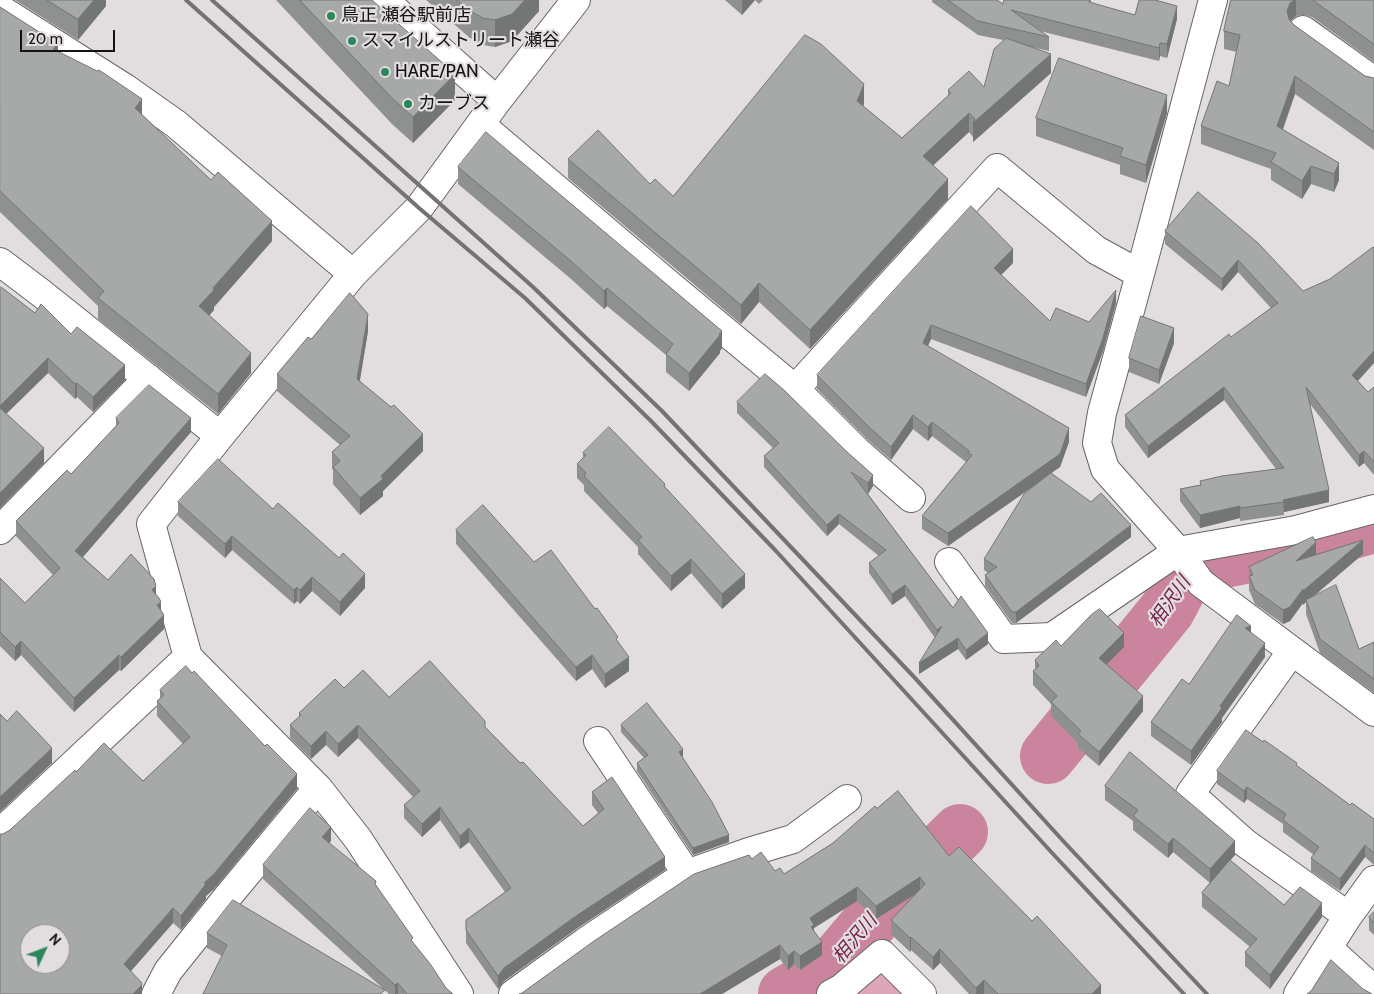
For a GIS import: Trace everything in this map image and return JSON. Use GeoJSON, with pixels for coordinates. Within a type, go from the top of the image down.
{"type":"FeatureCollection","features":[{"type":"Feature","properties":{"kind":"street"},"geometry":{"type":"LineString","coordinates":[[384,0],[497,101]]}},
{"type":"Feature","properties":{"kind":"street"},"geometry":{"type":"LineString","coordinates":[[459,994],[358,838],[318,788],[188,657],[151,524],[220,436],[353,274],[419,208],[497,101],[576,0]]}},
{"type":"Feature","properties":{"kind":"street"},"geometry":{"type":"LineString","coordinates":[[1213,0],[1102,413],[1097,443],[1104,469],[1188,565],[1292,651],[1374,712]]}},
{"type":"Feature","properties":{"kind":"street"},"geometry":{"type":"LineString","coordinates":[[0,9],[125,88],[176,124],[353,274]]}},
{"type":"Feature","properties":{"kind":"street"},"geometry":{"type":"LineString","coordinates":[[1303,30],[1374,80]]}},
{"type":"Feature","properties":{"kind":"street"},"geometry":{"type":"LineString","coordinates":[[481,125],[795,389],[857,452],[911,498]]}},
{"type":"Feature","properties":{"kind":"street"},"geometry":{"type":"LineString","coordinates":[[795,389],[997,168],[1096,250],[1140,274]]}},
{"type":"Feature","properties":{"kind":"street"},"geometry":{"type":"LineString","coordinates":[[0,262],[42,293],[220,436]]}},
{"type":"Feature","properties":{"kind":"street"},"geometry":{"type":"LineString","coordinates":[[0,530],[148,378]]}},
{"type":"Feature","properties":{"kind":"street"},"geometry":{"type":"LineString","coordinates":[[949,562],[1004,639],[1052,638],[1188,565],[1296,530],[1374,509]]}},
{"type":"Feature","properties":{"kind":"street"},"geometry":{"type":"LineString","coordinates":[[1292,651],[1190,794],[1245,843],[1348,916]]}},
{"type":"Feature","properties":{"kind":"street"},"geometry":{"type":"LineString","coordinates":[[0,833],[188,657]]}},
{"type":"Feature","properties":{"kind":"street"},"geometry":{"type":"LineString","coordinates":[[598,741],[687,874]]}},
{"type":"Feature","properties":{"kind":"street"},"geometry":{"type":"LineString","coordinates":[[156,994],[168,971],[318,788]]}},
{"type":"Feature","properties":{"kind":"street"},"geometry":{"type":"LineString","coordinates":[[513,994],[585,942],[687,874],[792,839],[847,799]]}},
{"type":"Feature","properties":{"kind":"street"},"geometry":{"type":"LineString","coordinates":[[1298,994],[1348,916],[1374,880]]}},
{"type":"Feature","properties":{"kind":"street"},"geometry":{"type":"LineString","coordinates":[[1328,948],[1374,990]]}},
{"type":"Feature","properties":{"kind":"street"},"geometry":{"type":"LineString","coordinates":[[831,994],[842,988],[882,954],[922,994]]}},
{"type":"Feature","properties":{"kind":"shaded area"},"geometry":{"type":"Polygon","coordinates":[[[881,963],[914,994],[847,994],[881,963]]]}},
{"type":"Feature","properties":{"kind":"building"},"geometry":{"type":"Polygon","coordinates":[[[47,0],[94,0],[78,19],[47,0]]]}},
{"type":"Feature","properties":{"kind":"building"},"geometry":{"type":"Polygon","coordinates":[[[300,0],[372,0],[455,74],[413,117],[392,98],[300,0]]]}},
{"type":"Feature","properties":{"kind":"building"},"geometry":{"type":"Polygon","coordinates":[[[457,0],[525,0],[512,14],[495,20],[483,18],[470,11],[457,0]]]}},
{"type":"Feature","properties":{"kind":"building"},"geometry":{"type":"Polygon","coordinates":[[[948,0],[997,0],[1003,4],[1004,0],[1090,0],[1089,2],[1135,15],[1139,0],[1155,0],[1177,6],[1167,44],[1160,43],[1159,48],[1011,10],[1049,37],[978,21],[948,0]]]}},
{"type":"Feature","properties":{"kind":"building"},"geometry":{"type":"Polygon","coordinates":[[[1231,0],[1294,0],[1290,3],[1287,11],[1289,19],[1294,25],[1365,76],[1374,78],[1374,132],[1295,76],[1277,126],[1339,163],[1334,174],[1311,166],[1302,181],[1271,162],[1276,153],[1201,126],[1217,81],[1229,86],[1240,35],[1224,31],[1231,0]]]}},
{"type":"Feature","properties":{"kind":"building"},"geometry":{"type":"Polygon","coordinates":[[[1313,0],[1374,0],[1374,44],[1313,0]]]}},
{"type":"Feature","properties":{"kind":"building"},"geometry":{"type":"Polygon","coordinates":[[[0,7],[58,44],[53,49],[97,71],[99,70],[142,99],[135,108],[211,180],[218,172],[272,221],[199,306],[251,353],[218,394],[98,298],[104,291],[0,191],[0,7]]]}},
{"type":"Feature","properties":{"kind":"building"},"geometry":{"type":"Polygon","coordinates":[[[805,35],[821,44],[864,84],[857,101],[902,138],[951,93],[948,90],[969,71],[984,87],[994,49],[1006,38],[1051,54],[973,123],[975,119],[969,113],[923,156],[948,179],[810,330],[759,283],[741,305],[568,159],[598,130],[650,184],[655,179],[673,196],[805,35]]]}},
{"type":"Feature","properties":{"kind":"building"},"geometry":{"type":"Polygon","coordinates":[[[1059,58],[1167,95],[1146,165],[1120,156],[1123,148],[1036,118],[1059,58]]]}},
{"type":"Feature","properties":{"kind":"building"},"geometry":{"type":"Polygon","coordinates":[[[486,132],[722,331],[689,373],[666,354],[673,344],[607,288],[604,291],[571,261],[458,167],[486,132]]]}},
{"type":"Feature","properties":{"kind":"building"},"geometry":{"type":"Polygon","coordinates":[[[1198,192],[1258,243],[1303,291],[1330,279],[1374,248],[1374,351],[1352,375],[1368,392],[1374,387],[1374,462],[1364,451],[1359,455],[1306,387],[1329,490],[1283,500],[1284,502],[1240,508],[1240,506],[1200,515],[1180,489],[1201,485],[1200,481],[1222,476],[1284,468],[1224,387],[1148,446],[1125,415],[1229,334],[1231,337],[1278,303],[1238,260],[1222,279],[1165,231],[1198,192]]]}},
{"type":"Feature","properties":{"kind":"building"},"geometry":{"type":"Polygon","coordinates":[[[971,206],[1013,249],[994,268],[1050,321],[1056,308],[1089,322],[1116,290],[1103,338],[1086,384],[931,325],[923,343],[1069,428],[1060,454],[948,533],[922,516],[972,455],[968,453],[969,451],[932,422],[928,427],[913,415],[891,447],[817,375],[971,206]]]}},
{"type":"Feature","properties":{"kind":"building"},"geometry":{"type":"Polygon","coordinates":[[[1,287],[35,313],[41,304],[71,334],[77,327],[125,365],[93,397],[77,383],[75,384],[48,358],[0,406],[1,287]]]}},
{"type":"Feature","properties":{"kind":"building"},"geometry":{"type":"Polygon","coordinates":[[[350,293],[368,314],[357,379],[391,407],[394,405],[423,434],[381,476],[383,479],[360,498],[333,467],[340,461],[332,452],[350,436],[277,374],[308,337],[311,339],[350,293]]]}},
{"type":"Feature","properties":{"kind":"building"},"geometry":{"type":"Polygon","coordinates":[[[1141,316],[1174,328],[1159,370],[1129,358],[1141,316]]]}},
{"type":"Feature","properties":{"kind":"building"},"geometry":{"type":"Polygon","coordinates":[[[765,374],[873,475],[868,483],[851,472],[953,608],[961,596],[988,633],[966,650],[958,638],[919,663],[942,626],[937,630],[905,585],[892,594],[869,563],[886,550],[839,514],[827,525],[764,456],[779,443],[737,402],[765,374]]]}},
{"type":"Feature","properties":{"kind":"building"},"geometry":{"type":"Polygon","coordinates":[[[149,385],[191,418],[75,551],[108,580],[131,554],[154,579],[156,586],[152,590],[161,602],[157,605],[164,615],[121,657],[119,655],[74,698],[21,641],[15,647],[0,632],[0,578],[25,603],[60,568],[16,521],[67,470],[71,474],[119,423],[116,418],[149,385]]]}},
{"type":"Feature","properties":{"kind":"building"},"geometry":{"type":"Polygon","coordinates":[[[0,408],[44,448],[0,493],[0,408]]]}},
{"type":"Feature","properties":{"kind":"building"},"geometry":{"type":"Polygon","coordinates":[[[609,427],[665,484],[664,486],[745,574],[722,594],[691,559],[671,576],[638,540],[642,537],[584,476],[586,473],[577,464],[586,455],[583,453],[609,427]]]}},
{"type":"Feature","properties":{"kind":"building"},"geometry":{"type":"Polygon","coordinates":[[[218,459],[273,509],[278,503],[339,558],[343,553],[365,574],[340,602],[312,577],[300,590],[297,587],[294,590],[232,536],[225,544],[178,502],[218,459]]]}},
{"type":"Feature","properties":{"kind":"building"},"geometry":{"type":"Polygon","coordinates":[[[1051,473],[1091,502],[1101,493],[1131,525],[1016,612],[1012,612],[985,575],[997,567],[984,559],[1024,494],[1051,473]]]}},
{"type":"Feature","properties":{"kind":"building"},"geometry":{"type":"Polygon","coordinates":[[[483,505],[534,562],[551,550],[595,609],[597,608],[618,637],[616,639],[629,657],[605,674],[592,655],[576,667],[456,530],[483,505]]]}},
{"type":"Feature","properties":{"kind":"building"},"geometry":{"type":"Polygon","coordinates":[[[1313,537],[1316,542],[1296,561],[1363,540],[1303,591],[1303,589],[1290,607],[1283,610],[1255,590],[1249,576],[1253,575],[1249,567],[1313,537]]]}},
{"type":"Feature","properties":{"kind":"building"},"geometry":{"type":"Polygon","coordinates":[[[1336,585],[1359,649],[1374,642],[1374,679],[1320,639],[1306,600],[1336,585]]]}},
{"type":"Feature","properties":{"kind":"building"},"geometry":{"type":"Polygon","coordinates":[[[1100,609],[1124,633],[1099,658],[1143,696],[1099,752],[1078,734],[1081,731],[1051,702],[1057,696],[1033,671],[1039,666],[1035,660],[1056,640],[1061,646],[1092,614],[1100,609]]]}},
{"type":"Feature","properties":{"kind":"building"},"geometry":{"type":"Polygon","coordinates":[[[1237,615],[1251,626],[1245,628],[1265,643],[1220,706],[1222,708],[1191,751],[1151,722],[1182,679],[1189,684],[1237,615]]]}},
{"type":"Feature","properties":{"kind":"building"},"geometry":{"type":"Polygon","coordinates":[[[430,661],[485,721],[485,727],[520,763],[523,762],[583,826],[604,809],[592,792],[612,777],[665,857],[576,916],[504,968],[498,976],[466,930],[466,920],[511,888],[469,828],[460,836],[440,807],[422,824],[404,805],[420,791],[358,725],[338,744],[326,731],[311,746],[290,725],[301,715],[299,713],[335,679],[344,688],[363,670],[389,697],[430,661]]]}},
{"type":"Feature","properties":{"kind":"building"},"geometry":{"type":"Polygon","coordinates":[[[186,666],[192,673],[194,671],[265,746],[267,744],[297,774],[214,874],[204,883],[206,884],[181,916],[173,908],[124,964],[142,985],[133,994],[0,994],[0,834],[10,830],[75,770],[76,772],[104,743],[143,781],[190,737],[157,701],[164,695],[160,690],[186,666]]]}},
{"type":"Feature","properties":{"kind":"building"},"geometry":{"type":"Polygon","coordinates":[[[647,703],[683,749],[679,752],[712,802],[729,835],[693,848],[637,763],[648,755],[621,725],[647,703]]]}},
{"type":"Feature","properties":{"kind":"building"},"geometry":{"type":"Polygon","coordinates":[[[17,711],[52,748],[0,797],[0,714],[7,721],[17,711]]]}},
{"type":"Feature","properties":{"kind":"building"},"geometry":{"type":"Polygon","coordinates":[[[1246,730],[1297,763],[1296,765],[1350,805],[1352,803],[1374,819],[1374,853],[1365,845],[1340,879],[1311,858],[1319,847],[1283,820],[1286,814],[1247,787],[1244,791],[1217,771],[1246,730]]]}},
{"type":"Feature","properties":{"kind":"building"},"geometry":{"type":"Polygon","coordinates":[[[1130,752],[1235,841],[1210,869],[1173,838],[1168,844],[1133,816],[1138,810],[1105,786],[1130,752]]]}},
{"type":"Feature","properties":{"kind":"building"},"geometry":{"type":"Polygon","coordinates":[[[898,791],[949,856],[959,847],[1032,921],[1037,916],[1101,985],[1092,994],[998,994],[984,980],[976,988],[940,949],[933,957],[891,920],[925,884],[920,877],[876,906],[857,887],[810,918],[814,925],[811,927],[822,942],[800,956],[794,951],[788,956],[780,945],[700,994],[519,994],[694,874],[749,855],[752,859],[761,852],[775,871],[780,868],[784,874],[833,843],[875,806],[877,808],[898,791]]]}},
{"type":"Feature","properties":{"kind":"building"},"geometry":{"type":"Polygon","coordinates":[[[310,808],[331,827],[322,837],[376,881],[375,884],[413,938],[411,940],[446,988],[453,994],[407,994],[398,983],[395,985],[263,865],[310,808]]]}},
{"type":"Feature","properties":{"kind":"building"},"geometry":{"type":"Polygon","coordinates":[[[1230,860],[1284,905],[1300,887],[1322,903],[1270,975],[1245,952],[1257,939],[1202,893],[1230,860]]]}},
{"type":"Feature","properties":{"kind":"building"},"geometry":{"type":"Polygon","coordinates":[[[233,900],[385,990],[380,994],[203,994],[227,945],[207,933],[233,900]]]}},
{"type":"Feature","properties":{"kind":"building"},"geometry":{"type":"Polygon","coordinates":[[[1374,912],[1374,923],[1369,917],[1374,912]]]}},
{"type":"Feature","properties":{"kind":"building"},"geometry":{"type":"Polygon","coordinates":[[[1331,960],[1363,989],[1372,994],[1307,994],[1311,991],[1331,960]]]}},
{"type":"Feature","properties":{"kind":"waterway","name":"相沢川"},"geometry":{"type":"LineString","coordinates":[[1048,756],[1167,610],[1183,580],[1199,565],[1305,544],[1374,525]]}},
{"type":"Feature","properties":{"kind":"waterway","name":"相沢川"},"geometry":{"type":"LineString","coordinates":[[786,994],[832,967],[882,908],[960,832]]}},
{"type":"Feature","properties":{"kind":"railway"},"geometry":{"type":"LineString","coordinates":[[186,0],[419,208],[525,298],[652,422],[776,551],[1184,994]]}},
{"type":"Feature","properties":{"kind":"railway"},"geometry":{"type":"LineString","coordinates":[[212,0],[533,287],[662,411],[915,678],[1065,843],[1207,994]]}},
{"type":"Feature","properties":{"kind":"place","name":"鳥正 瀬谷駅前店"},"geometry":{"type":"Point","coordinates":[331,16]}},
{"type":"Feature","properties":{"kind":"place","name":"スマイルストリート瀬谷"},"geometry":{"type":"Point","coordinates":[352,41]}},
{"type":"Feature","properties":{"kind":"place","name":"HARE/PAN"},"geometry":{"type":"Point","coordinates":[385,72]}},
{"type":"Feature","properties":{"kind":"place","name":"カーブス"},"geometry":{"type":"Point","coordinates":[408,104]}}]}
